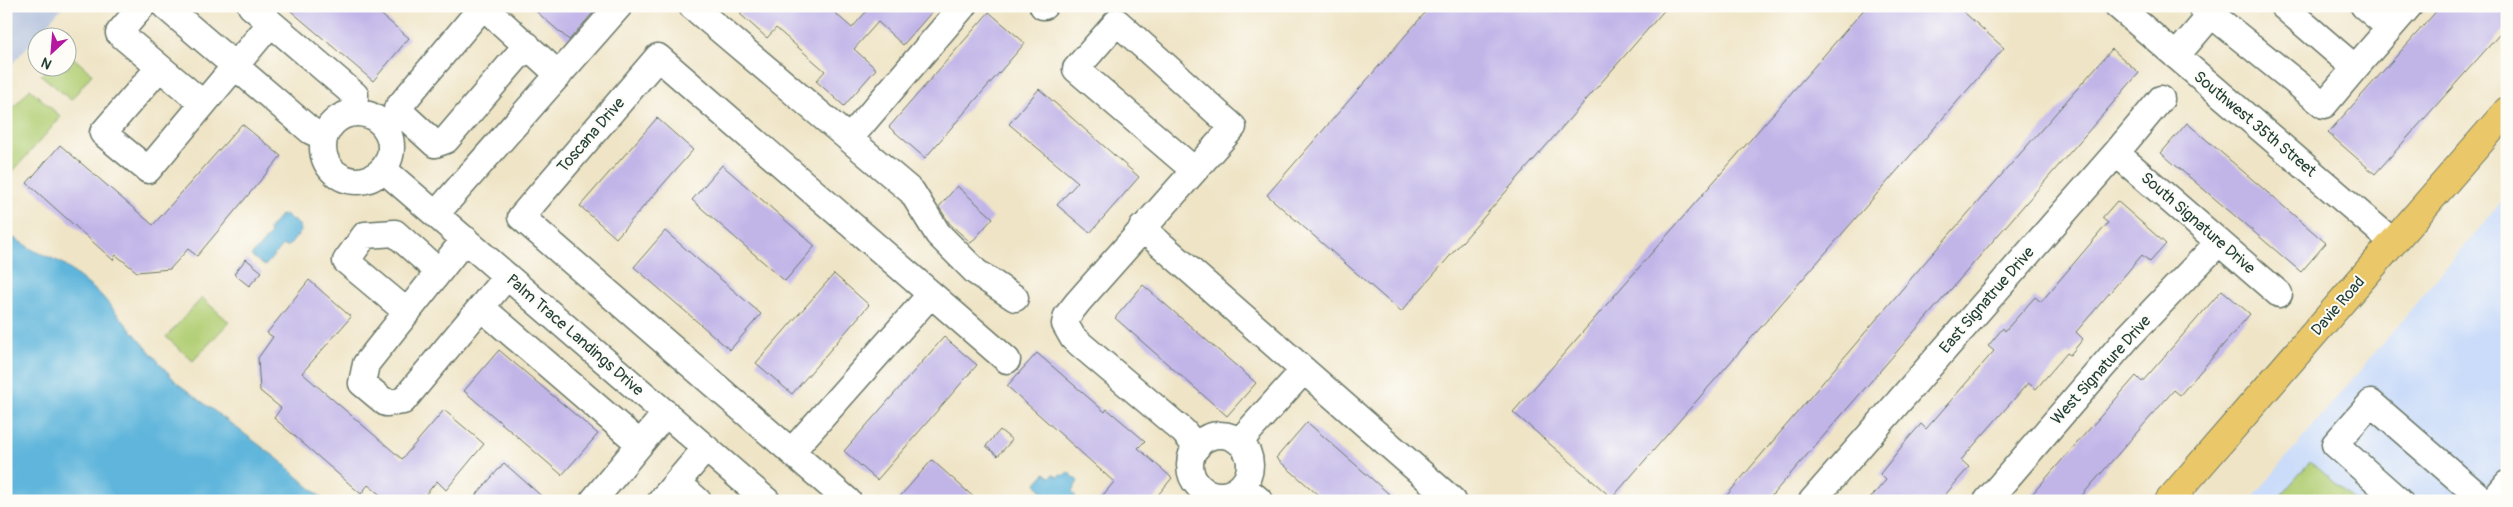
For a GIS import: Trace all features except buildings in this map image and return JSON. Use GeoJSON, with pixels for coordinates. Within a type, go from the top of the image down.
{"type":"FeatureCollection","features":[{"type":"Feature","properties":{"kind":"main road","name":"Davie Road"},"geometry":{"type":"LineString","coordinates":[[2169,501],[2507,111]]}},
{"type":"Feature","properties":{"kind":"street"},"geometry":{"type":"LineString","coordinates":[[142,6],[119,33],[202,104]]}},
{"type":"Feature","properties":{"kind":"street"},"geometry":{"type":"LineString","coordinates":[[165,6],[236,64],[311,131],[324,137]]}},
{"type":"Feature","properties":{"kind":"street"},"geometry":{"type":"LineString","coordinates":[[251,6],[271,23],[354,104],[365,114],[375,118],[384,126],[389,136],[391,148],[389,159],[383,169],[374,176],[363,180],[351,180],[340,176],[331,169],[325,159],[322,148],[324,137],[336,121],[354,104],[397,109],[435,144],[446,140],[527,45]]}},
{"type":"Feature","properties":{"kind":"street"},"geometry":{"type":"LineString","coordinates":[[397,109],[483,6],[559,75]]}},
{"type":"Feature","properties":{"kind":"street"},"geometry":{"type":"LineString","coordinates":[[436,214],[619,6]]}},
{"type":"Feature","properties":{"kind":"street"},"geometry":{"type":"LineString","coordinates":[[692,6],[912,192],[938,234],[976,272],[1015,298]]}},
{"type":"Feature","properties":{"kind":"street"},"geometry":{"type":"LineString","coordinates":[[849,139],[963,6]]}},
{"type":"Feature","properties":{"kind":"street","name":"Southwest 35th Street"},"geometry":{"type":"LineString","coordinates":[[2118,6],[2394,242]]}},
{"type":"Feature","properties":{"kind":"street"},"geometry":{"type":"LineString","coordinates":[[2283,6],[2355,68]]}},
{"type":"Feature","properties":{"kind":"street"},"geometry":{"type":"LineString","coordinates":[[2364,6],[2390,28]]}},
{"type":"Feature","properties":{"kind":"street"},"geometry":{"type":"LineString","coordinates":[[2176,56],[2206,10],[2324,105],[2409,6]]}},
{"type":"Feature","properties":{"kind":"street"},"geometry":{"type":"LineString","coordinates":[[1194,170],[1076,69],[1117,22],[1232,127],[1067,316],[1065,324],[1073,338],[1183,431],[1197,447]]}},
{"type":"Feature","properties":{"kind":"street"},"geometry":{"type":"LineString","coordinates":[[159,68],[103,132],[148,170],[271,23]]}},
{"type":"Feature","properties":{"kind":"street","name":"Toscana Drive"},"geometry":{"type":"LineString","coordinates":[[848,501],[522,216],[658,57],[1007,360]]}},
{"type":"Feature","properties":{"kind":"street","name":"East Signatrue Drive"},"geometry":{"type":"LineString","coordinates":[[1812,501],[2161,99]]}},
{"type":"Feature","properties":{"kind":"street","name":"South Signature Drive"},"geometry":{"type":"LineString","coordinates":[[2116,153],[2279,294]]}},
{"type":"Feature","properties":{"kind":"street","name":"Palm Trace Landings Drive"},"geometry":{"type":"LineString","coordinates":[[383,169],[767,501]]}},
{"type":"Feature","properties":{"kind":"street"},"geometry":{"type":"LineString","coordinates":[[1142,228],[1454,501]]}},
{"type":"Feature","properties":{"kind":"street"},"geometry":{"type":"LineString","coordinates":[[407,312],[346,261],[365,236],[396,233],[439,272]]}},
{"type":"Feature","properties":{"kind":"street"},"geometry":{"type":"LineString","coordinates":[[464,239],[366,364],[362,383],[386,403],[403,400],[507,276]]}},
{"type":"Feature","properties":{"kind":"street","name":"West Signature Drive"},"geometry":{"type":"LineString","coordinates":[[1987,501],[2129,336],[2220,242]]}},
{"type":"Feature","properties":{"kind":"street"},"geometry":{"type":"LineString","coordinates":[[792,451],[931,294]]}},
{"type":"Feature","properties":{"kind":"street"},"geometry":{"type":"LineString","coordinates":[[482,308],[640,444]]}},
{"type":"Feature","properties":{"kind":"street"},"geometry":{"type":"LineString","coordinates":[[1239,442],[1304,370]]}},
{"type":"Feature","properties":{"kind":"street"},"geometry":{"type":"LineString","coordinates":[[2399,501],[2335,444],[2371,403],[2484,501]]}},
{"type":"Feature","properties":{"kind":"street"},"geometry":{"type":"LineString","coordinates":[[593,501],[666,413]]}},
{"type":"Feature","properties":{"kind":"street"},"geometry":{"type":"LineString","coordinates":[[1222,435],[1239,442],[1246,450],[1250,460],[1251,493],[1194,494],[1194,478],[1190,468],[1192,456],[1197,447],[1204,440],[1222,435]]}},
{"type":"Feature","properties":{"kind":"street"},"geometry":{"type":"LineString","coordinates":[[698,501],[669,492],[706,448]]}},
{"type":"Feature","properties":{"kind":"street"},"geometry":{"type":"LineString","coordinates":[[2493,501],[2507,484]]}},
{"type":"Feature","properties":{"kind":"shaded area"},"geometry":{"type":"Polygon","coordinates":[[[6,6],[63,6],[44,28],[28,28],[28,46],[6,71],[6,6]]]}},
{"type":"Feature","properties":{"kind":"shaded area"},"geometry":{"type":"Polygon","coordinates":[[[2507,195],[2507,501],[2250,501],[2507,195]]]}},
{"type":"Feature","properties":{"kind":"green space"},"geometry":{"type":"Polygon","coordinates":[[[78,62],[92,74],[71,100],[45,78],[78,78],[78,62]]]}},
{"type":"Feature","properties":{"kind":"green space"},"geometry":{"type":"Polygon","coordinates":[[[30,89],[61,117],[6,179],[6,116],[30,89]]]}},
{"type":"Feature","properties":{"kind":"green space"},"geometry":{"type":"Polygon","coordinates":[[[202,298],[229,322],[193,361],[166,337],[202,298]]]}},
{"type":"Feature","properties":{"kind":"green space"},"geometry":{"type":"Polygon","coordinates":[[[2310,462],[2355,501],[2276,501],[2310,462]]]}},
{"type":"Feature","properties":{"kind":"water"},"geometry":{"type":"Polygon","coordinates":[[[281,215],[286,215],[299,225],[301,231],[289,246],[282,246],[265,266],[251,256],[270,235],[269,229],[281,215]]]}},
{"type":"Feature","properties":{"kind":"water"},"geometry":{"type":"Polygon","coordinates":[[[6,233],[33,250],[62,263],[101,295],[177,383],[278,459],[325,501],[6,501],[6,233]]]}},
{"type":"Feature","properties":{"kind":"water"},"geometry":{"type":"Polygon","coordinates":[[[1068,472],[1078,481],[1072,492],[1076,497],[1074,499],[1076,501],[1038,501],[1044,495],[1036,483],[1045,473],[1050,477],[1054,474],[1057,477],[1061,474],[1063,476],[1068,472]]]}}]}
